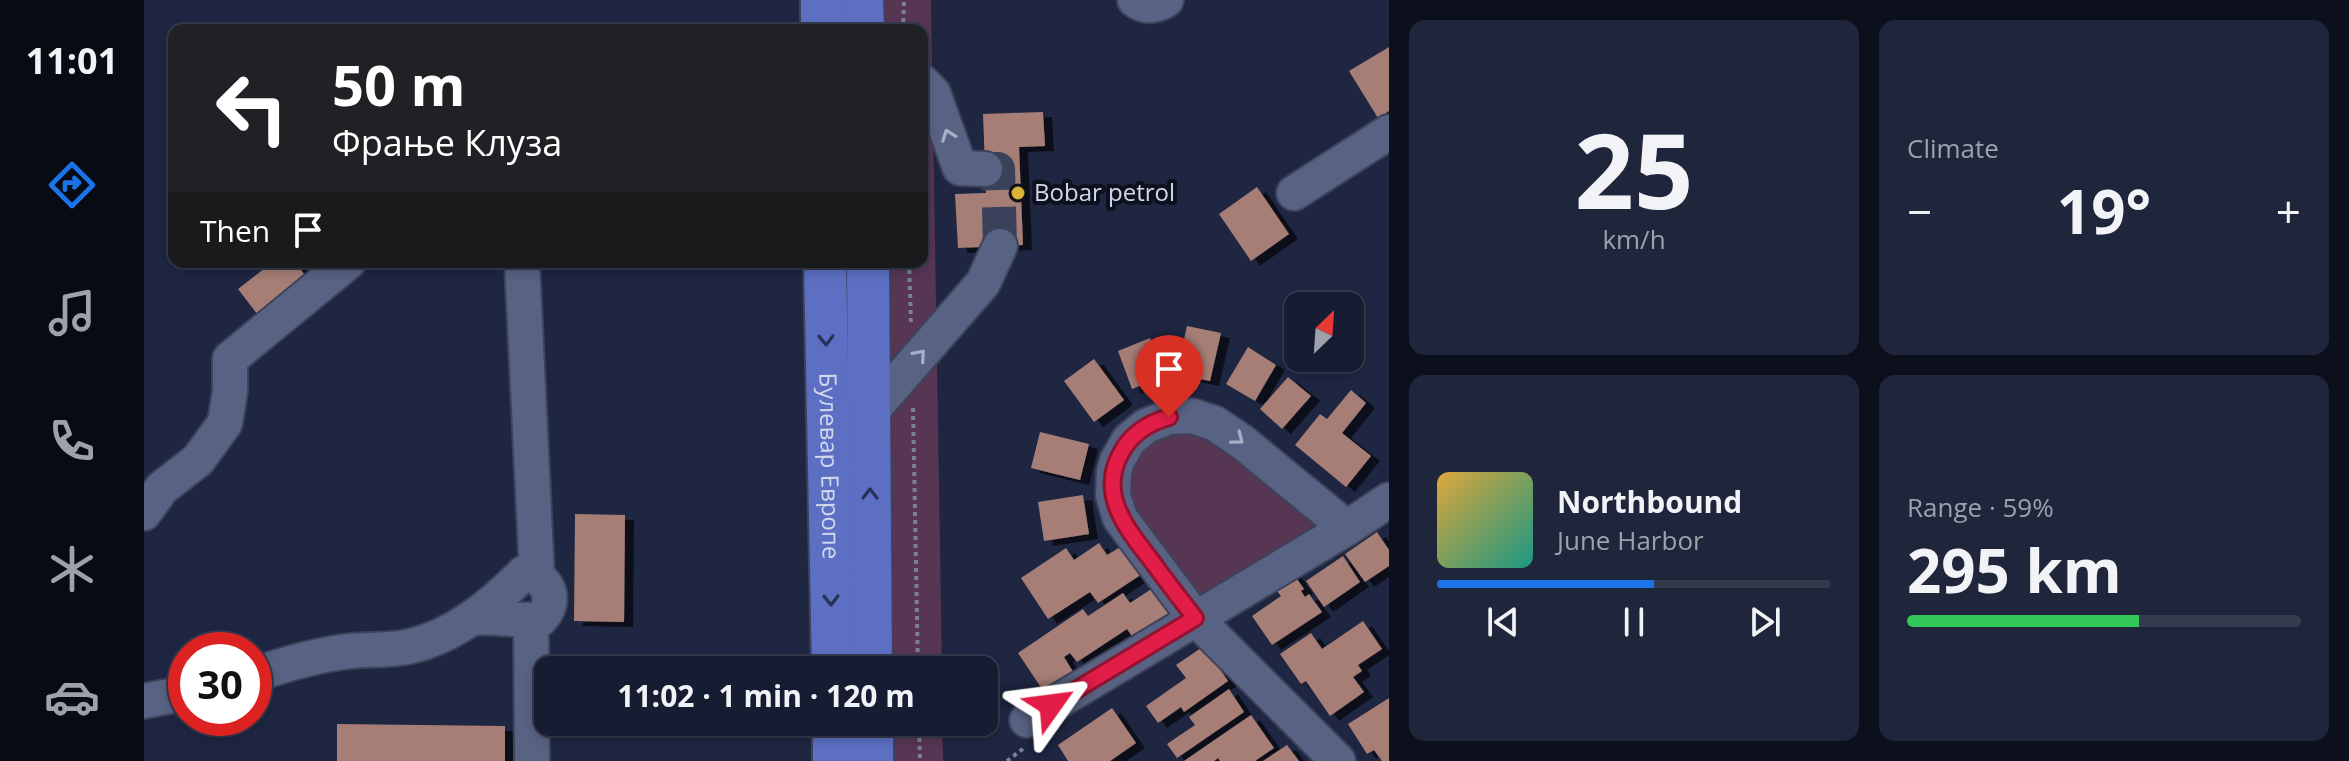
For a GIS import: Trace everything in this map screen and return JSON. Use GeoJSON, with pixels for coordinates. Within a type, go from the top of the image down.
{"type":"FeatureCollection","features":[{"type":"Feature","properties":{"kind":"main road"},"geometry":{"type":"LineString","coordinates":[[822,0],[822,24]]}},
{"type":"Feature","properties":{"kind":"main road"},"geometry":{"type":"LineString","coordinates":[[863,0],[863,24]]}},
{"type":"Feature","properties":{"kind":"main road","name":"Булевар Европе"},"geometry":{"type":"LineString","coordinates":[[825,268],[833,656]]}},
{"type":"Feature","properties":{"kind":"main road","name":"Булевар Европе"},"geometry":{"type":"LineString","coordinates":[[868,268],[871,656]]}},
{"type":"Feature","properties":{"kind":"main road"},"geometry":{"type":"LineString","coordinates":[[834,736],[834,761]]}},
{"type":"Feature","properties":{"kind":"main road"},"geometry":{"type":"LineString","coordinates":[[872,736],[872,761]]}},
{"type":"Feature","properties":{"kind":"street"},"geometry":{"type":"LineString","coordinates":[[863,0],[872,24]]}},
{"type":"Feature","properties":{"kind":"street"},"geometry":{"type":"LineString","coordinates":[[1135,0],[1140,4],[1157,6],[1166,0]]}},
{"type":"Feature","properties":{"kind":"street"},"geometry":{"type":"LineString","coordinates":[[928,88],[933,93],[960,168],[985,169]]}},
{"type":"Feature","properties":{"kind":"street"},"geometry":{"type":"LineString","coordinates":[[1294,193],[1389,132]]}},
{"type":"Feature","properties":{"kind":"street"},"geometry":{"type":"LineString","coordinates":[[869,414],[983,283],[1000,246]]}},
{"type":"Feature","properties":{"kind":"street"},"geometry":{"type":"LineString","coordinates":[[144,513],[162,488],[198,460],[225,423],[230,391],[230,359],[341,268]]}},
{"type":"Feature","properties":{"kind":"street"},"geometry":{"type":"LineString","coordinates":[[522,268],[537,576]]}},
{"type":"Feature","properties":{"kind":"street"},"geometry":{"type":"LineString","coordinates":[[1338,761],[1195,618],[1126,528],[1116,507],[1112,484],[1117,461],[1129,440],[1146,426],[1180,416],[1192,416],[1214,423],[1241,441],[1347,528]]}},
{"type":"Feature","properties":{"kind":"street"},"geometry":{"type":"LineString","coordinates":[[1027,720],[1389,500]]}},
{"type":"Feature","properties":{"kind":"street"},"geometry":{"type":"LineString","coordinates":[[272,669],[348,651],[411,647],[473,618],[524,573],[537,576],[546,585],[550,602],[543,617],[531,620],[473,618]]}},
{"type":"Feature","properties":{"kind":"street"},"geometry":{"type":"LineString","coordinates":[[531,620],[532,761]]}},
{"type":"Feature","properties":{"kind":"street"},"geometry":{"type":"LineString","coordinates":[[144,701],[168,696]]}},
{"type":"Feature","properties":{"kind":"path"},"geometry":{"type":"LineString","coordinates":[[903,24],[904,0]]}},
{"type":"Feature","properties":{"kind":"path"},"geometry":{"type":"LineString","coordinates":[[909,268],[918,656]]}},
{"type":"Feature","properties":{"kind":"path"},"geometry":{"type":"LineString","coordinates":[[919,736],[920,761]]}},
{"type":"Feature","properties":{"kind":"shaded area"},"geometry":{"type":"Polygon","coordinates":[[[873,0],[931,0],[942,656],[884,656],[878,268],[928,268],[928,24],[873,24],[873,0]]]}},
{"type":"Feature","properties":{"kind":"shaded area"},"geometry":{"type":"Polygon","coordinates":[[[1180,416],[1347,528],[1195,618],[1114,472],[1180,416]]]}},
{"type":"Feature","properties":{"kind":"shaded area"},"geometry":{"type":"Polygon","coordinates":[[[885,736],[942,736],[943,761],[886,761],[885,736]]]}},
{"type":"Feature","properties":{"kind":"building"},"geometry":{"type":"Polygon","coordinates":[[[1389,47],[1389,111],[1378,118],[1349,71],[1389,47]]]}},
{"type":"Feature","properties":{"kind":"building"},"geometry":{"type":"Polygon","coordinates":[[[1043,112],[1045,146],[1019,147],[1023,245],[958,248],[955,194],[986,193],[983,114],[1043,112]]]}},
{"type":"Feature","properties":{"kind":"building"},"geometry":{"type":"Polygon","coordinates":[[[1257,187],[1289,234],[1251,261],[1219,214],[1257,187]]]}},
{"type":"Feature","properties":{"kind":"building"},"geometry":{"type":"Polygon","coordinates":[[[265,268],[300,268],[307,278],[258,315],[238,289],[265,268]]]}},
{"type":"Feature","properties":{"kind":"building"},"geometry":{"type":"Polygon","coordinates":[[[1187,326],[1221,333],[1210,381],[1176,374],[1187,326]]]}},
{"type":"Feature","properties":{"kind":"building"},"geometry":{"type":"Polygon","coordinates":[[[1150,338],[1164,376],[1132,389],[1118,351],[1150,338]]]}},
{"type":"Feature","properties":{"kind":"building"},"geometry":{"type":"Polygon","coordinates":[[[1248,347],[1276,365],[1255,401],[1226,384],[1248,347]]]}},
{"type":"Feature","properties":{"kind":"building"},"geometry":{"type":"Polygon","coordinates":[[[1094,359],[1124,400],[1094,422],[1064,381],[1094,359]]]}},
{"type":"Feature","properties":{"kind":"building"},"geometry":{"type":"Polygon","coordinates":[[[1288,377],[1311,396],[1282,429],[1260,409],[1288,377]]]}},
{"type":"Feature","properties":{"kind":"building"},"geometry":{"type":"Polygon","coordinates":[[[1351,390],[1366,403],[1342,433],[1371,456],[1346,487],[1295,445],[1320,414],[1327,419],[1351,390]]]}},
{"type":"Feature","properties":{"kind":"building"},"geometry":{"type":"Polygon","coordinates":[[[1040,432],[1089,444],[1080,480],[1031,468],[1040,432]]]}},
{"type":"Feature","properties":{"kind":"building"},"geometry":{"type":"Polygon","coordinates":[[[1083,495],[1089,534],[1044,541],[1038,502],[1083,495]]]}},
{"type":"Feature","properties":{"kind":"building"},"geometry":{"type":"Polygon","coordinates":[[[575,514],[625,515],[624,622],[574,621],[575,514]]]}},
{"type":"Feature","properties":{"kind":"building"},"geometry":{"type":"Polygon","coordinates":[[[1377,532],[1389,550],[1389,566],[1365,582],[1345,554],[1377,532]]]}},
{"type":"Feature","properties":{"kind":"building"},"geometry":{"type":"Polygon","coordinates":[[[1099,543],[1107,555],[1127,543],[1145,572],[1098,603],[1090,592],[1048,619],[1021,578],[1066,548],[1074,560],[1099,543]]]}},
{"type":"Feature","properties":{"kind":"building"},"geometry":{"type":"Polygon","coordinates":[[[1343,556],[1360,582],[1324,607],[1306,581],[1343,556]]]}},
{"type":"Feature","properties":{"kind":"building"},"geometry":{"type":"Polygon","coordinates":[[[1292,572],[1304,589],[1301,591],[1305,597],[1309,594],[1322,612],[1272,645],[1252,616],[1281,596],[1273,586],[1292,572]]]}},
{"type":"Feature","properties":{"kind":"building"},"geometry":{"type":"Polygon","coordinates":[[[1156,586],[1176,615],[1136,642],[1127,629],[1077,662],[1070,653],[1064,657],[1075,675],[1046,695],[1018,653],[1083,609],[1088,616],[1123,593],[1130,603],[1156,586]]]}},
{"type":"Feature","properties":{"kind":"building"},"geometry":{"type":"Polygon","coordinates":[[[1363,621],[1382,649],[1358,665],[1362,671],[1353,677],[1364,692],[1330,716],[1306,681],[1301,684],[1280,654],[1311,633],[1322,649],[1363,621]]]}},
{"type":"Feature","properties":{"kind":"building"},"geometry":{"type":"Polygon","coordinates":[[[1204,646],[1228,681],[1184,712],[1181,707],[1158,723],[1146,706],[1186,678],[1176,665],[1204,646]]]}},
{"type":"Feature","properties":{"kind":"building"},"geometry":{"type":"Polygon","coordinates":[[[1229,689],[1244,712],[1177,758],[1167,744],[1195,725],[1189,717],[1229,689]]]}},
{"type":"Feature","properties":{"kind":"building"},"geometry":{"type":"Polygon","coordinates":[[[1389,698],[1389,761],[1382,761],[1374,750],[1367,754],[1348,724],[1389,698]]]}},
{"type":"Feature","properties":{"kind":"building"},"geometry":{"type":"Polygon","coordinates":[[[1112,708],[1136,743],[1110,761],[1068,761],[1058,745],[1112,708]]]}},
{"type":"Feature","properties":{"kind":"building"},"geometry":{"type":"Polygon","coordinates":[[[1251,715],[1274,748],[1255,761],[1220,761],[1218,758],[1214,761],[1184,761],[1251,715]]]}},
{"type":"Feature","properties":{"kind":"building"},"geometry":{"type":"Polygon","coordinates":[[[337,724],[505,726],[505,761],[337,761],[337,724]]]}},
{"type":"Feature","properties":{"kind":"building"},"geometry":{"type":"Polygon","coordinates":[[[1287,745],[1299,761],[1263,761],[1287,745]]]}},
{"type":"Feature","properties":{"kind":"tunnel"},"geometry":{"type":"LineString","coordinates":[[985,169],[998,169],[1000,246]]}},
{"type":"Feature","properties":{"kind":"place","name":"Bobar petrol"},"geometry":{"type":"Point","coordinates":[1018,193]}},
{"type":"Feature","properties":{"kind":"route"},"geometry":{"type":"LineString","coordinates":[[1051,705],[1195,618],[1126,528],[1113,495],[1117,461],[1129,440],[1146,426],[1169,417]]}}]}
